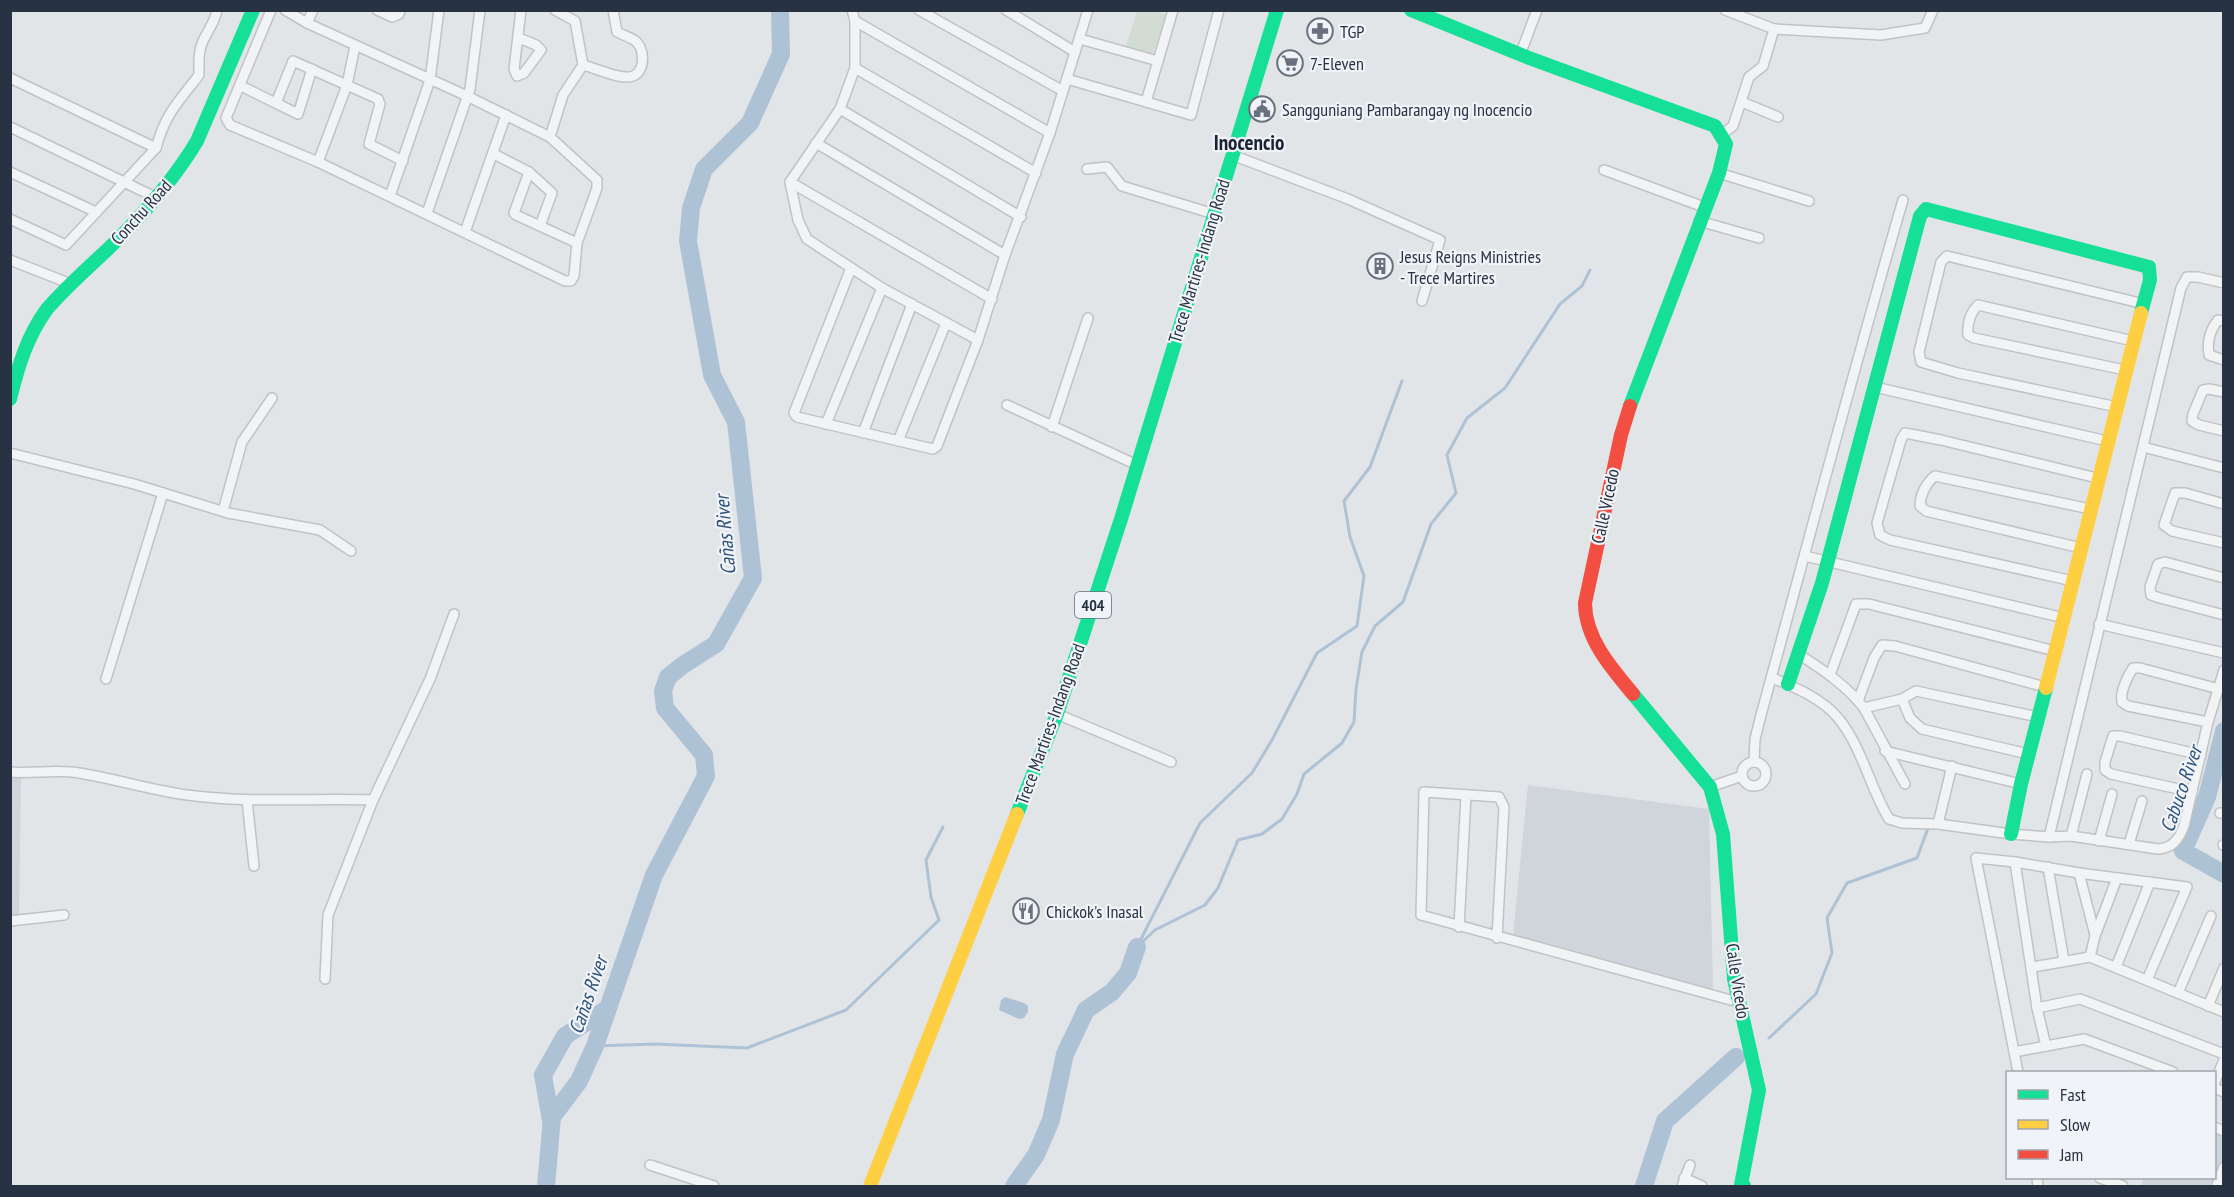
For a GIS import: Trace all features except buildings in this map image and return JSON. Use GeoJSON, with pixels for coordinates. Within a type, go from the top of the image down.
{"type":"FeatureCollection","features":[{"type":"Feature","properties":{"kind":"street"},"geometry":{"type":"LineString","coordinates":[[10,219],[66,245],[156,148],[162,126],[172,107],[199,75],[198,57],[203,41],[215,22],[217,10]]}},
{"type":"Feature","properties":{"kind":"street","name":"Conchu Road"},"geometry":{"type":"LineString","coordinates":[[10,399],[31,336],[42,316],[135,223],[187,158],[197,141],[253,10]]}},
{"type":"Feature","properties":{"kind":"street"},"geometry":{"type":"LineString","coordinates":[[271,10],[226,118],[230,125],[318,162],[565,281],[571,281],[574,276],[577,243],[598,184],[550,137],[467,96],[307,23],[285,10]]}},
{"type":"Feature","properties":{"kind":"street"},"geometry":{"type":"LineString","coordinates":[[307,23],[313,10]]}},
{"type":"Feature","properties":{"kind":"street"},"geometry":{"type":"LineString","coordinates":[[376,10],[392,17],[399,15],[400,10]]}},
{"type":"Feature","properties":{"kind":"street"},"geometry":{"type":"LineString","coordinates":[[390,196],[404,161],[430,80],[439,10]]}},
{"type":"Feature","properties":{"kind":"street"},"geometry":{"type":"LineString","coordinates":[[427,213],[467,96],[480,10]]}},
{"type":"Feature","properties":{"kind":"street"},"geometry":{"type":"LineString","coordinates":[[519,38],[521,10]]}},
{"type":"Feature","properties":{"kind":"street"},"geometry":{"type":"LineString","coordinates":[[550,137],[563,95],[584,65],[575,21],[555,10]]}},
{"type":"Feature","properties":{"kind":"street"},"geometry":{"type":"LineString","coordinates":[[584,65],[623,77],[634,76],[641,69],[643,60],[641,49],[636,41],[617,32],[613,10]]}},
{"type":"Feature","properties":{"kind":"street"},"geometry":{"type":"LineString","coordinates":[[852,10],[855,21],[855,68],[840,109],[790,182],[798,220],[807,239],[882,288],[978,340]]}},
{"type":"Feature","properties":{"kind":"street"},"geometry":{"type":"LineString","coordinates":[[920,10],[1064,91]]}},
{"type":"Feature","properties":{"kind":"street"},"geometry":{"type":"LineString","coordinates":[[1006,10],[1075,52]]}},
{"type":"Feature","properties":{"kind":"street"},"geometry":{"type":"LineString","coordinates":[[1146,102],[1173,10]]}},
{"type":"Feature","properties":{"kind":"street"},"geometry":{"type":"LineString","coordinates":[[1066,79],[1191,115],[1218,10]]}},
{"type":"Feature","properties":{"kind":"street","name":"Trece Martires-Indang Road"},"geometry":{"type":"LineString","coordinates":[[870,1186],[1057,714],[1137,465],[1277,10]]}},
{"type":"Feature","properties":{"kind":"street"},"geometry":{"type":"LineString","coordinates":[[1411,10],[1520,55],[1715,126],[1721,135],[1733,126],[1749,77],[1763,66],[1774,29]]}},
{"type":"Feature","properties":{"kind":"street"},"geometry":{"type":"LineString","coordinates":[[1520,55],[1537,10]]}},
{"type":"Feature","properties":{"kind":"street"},"geometry":{"type":"LineString","coordinates":[[1725,10],[1774,29],[1881,35],[1925,28],[1933,10]]}},
{"type":"Feature","properties":{"kind":"street"},"geometry":{"type":"LineString","coordinates":[[851,268],[794,408],[794,413],[797,417],[933,450],[978,340],[1005,255],[1021,217],[1064,91],[1086,11]]}},
{"type":"Feature","properties":{"kind":"street"},"geometry":{"type":"LineString","coordinates":[[855,21],[1050,133]]}},
{"type":"Feature","properties":{"kind":"street"},"geometry":{"type":"LineString","coordinates":[[1080,39],[1158,61]]}},
{"type":"Feature","properties":{"kind":"street"},"geometry":{"type":"LineString","coordinates":[[318,162],[347,85],[355,46]]}},
{"type":"Feature","properties":{"kind":"street"},"geometry":{"type":"LineString","coordinates":[[276,103],[293,61],[312,69],[380,101],[369,144],[404,161]]}},
{"type":"Feature","properties":{"kind":"street"},"geometry":{"type":"LineString","coordinates":[[855,68],[1036,173]]}},
{"type":"Feature","properties":{"kind":"street"},"geometry":{"type":"LineString","coordinates":[[241,86],[297,114],[312,69]]}},
{"type":"Feature","properties":{"kind":"street"},"geometry":{"type":"LineString","coordinates":[[10,78],[156,148]]}},
{"type":"Feature","properties":{"kind":"street"},"geometry":{"type":"LineString","coordinates":[[1742,102],[1778,117]]}},
{"type":"Feature","properties":{"kind":"street"},"geometry":{"type":"LineString","coordinates":[[840,109],[1021,217]]}},
{"type":"Feature","properties":{"kind":"street"},"geometry":{"type":"LineString","coordinates":[[465,232],[506,115]]}},
{"type":"Feature","properties":{"kind":"street"},"geometry":{"type":"LineString","coordinates":[[10,126],[157,198]]}},
{"type":"Feature","properties":{"kind":"street","name":"Calle Vicedo"},"geometry":{"type":"LineString","coordinates":[[1721,135],[1726,144],[1719,173],[1638,381],[1621,435],[1585,603],[1585,616],[1590,631],[1618,676],[1710,787],[1723,834],[1734,979],[1759,1090],[1742,1186]]}},
{"type":"Feature","properties":{"kind":"street"},"geometry":{"type":"LineString","coordinates":[[816,143],[1005,255]]}},
{"type":"Feature","properties":{"kind":"street"},"geometry":{"type":"LineString","coordinates":[[494,154],[529,172],[552,193],[540,226]]}},
{"type":"Feature","properties":{"kind":"street"},"geometry":{"type":"LineString","coordinates":[[1232,154],[1348,199],[1440,240],[1422,301]]}},
{"type":"Feature","properties":{"kind":"street"},"geometry":{"type":"LineString","coordinates":[[1087,169],[1107,167],[1122,186],[1214,214]]}},
{"type":"Feature","properties":{"kind":"street"},"geometry":{"type":"LineString","coordinates":[[1604,170],[1704,207]]}},
{"type":"Feature","properties":{"kind":"street"},"geometry":{"type":"LineString","coordinates":[[10,172],[96,212]]}},
{"type":"Feature","properties":{"kind":"street"},"geometry":{"type":"LineString","coordinates":[[529,172],[514,213],[516,216],[577,243]]}},
{"type":"Feature","properties":{"kind":"street"},"geometry":{"type":"LineString","coordinates":[[1719,173],[1809,201]]}},
{"type":"Feature","properties":{"kind":"street"},"geometry":{"type":"LineString","coordinates":[[790,182],[992,299]]}},
{"type":"Feature","properties":{"kind":"street"},"geometry":{"type":"LineString","coordinates":[[1754,762],[1755,739],[1851,379],[1903,200]]}},
{"type":"Feature","properties":{"kind":"street"},"geometry":{"type":"LineString","coordinates":[[1788,684],[1800,655],[1829,562],[1849,480],[1903,290],[1920,216],[1926,209],[2150,267],[2150,280],[2097,478],[2064,618],[2028,754],[2011,834]]}},
{"type":"Feature","properties":{"kind":"street"},"geometry":{"type":"LineString","coordinates":[[1699,221],[1759,238]]}},
{"type":"Feature","properties":{"kind":"street"},"geometry":{"type":"LineString","coordinates":[[2117,407],[1931,367],[1921,362],[1919,352],[1941,261],[1947,256],[2144,304]]}},
{"type":"Feature","properties":{"kind":"street"},"geometry":{"type":"LineString","coordinates":[[10,260],[72,284]]}},
{"type":"Feature","properties":{"kind":"street"},"geometry":{"type":"LineString","coordinates":[[2049,837],[2181,288],[2187,277],[2198,277],[2223,283]]}},
{"type":"Feature","properties":{"kind":"street"},"geometry":{"type":"LineString","coordinates":[[826,423],[882,288]]}},
{"type":"Feature","properties":{"kind":"street"},"geometry":{"type":"LineString","coordinates":[[863,433],[912,304]]}},
{"type":"Feature","properties":{"kind":"street"},"geometry":{"type":"LineString","coordinates":[[2125,370],[1974,338],[1968,335],[1967,327],[1972,310],[1978,305],[2133,341]]}},
{"type":"Feature","properties":{"kind":"street"},"geometry":{"type":"LineString","coordinates":[[1052,427],[1088,318]]}},
{"type":"Feature","properties":{"kind":"street"},"geometry":{"type":"LineString","coordinates":[[2223,321],[2218,321],[2213,327],[2208,346],[2209,355],[2223,360]]}},
{"type":"Feature","properties":{"kind":"street"},"geometry":{"type":"LineString","coordinates":[[898,441],[946,323]]}},
{"type":"Feature","properties":{"kind":"street"},"geometry":{"type":"LineString","coordinates":[[1875,387],[2107,441]]}},
{"type":"Feature","properties":{"kind":"street"},"geometry":{"type":"LineString","coordinates":[[2223,392],[2209,388],[2203,390],[2192,421],[2223,431]]}},
{"type":"Feature","properties":{"kind":"street"},"geometry":{"type":"LineString","coordinates":[[223,512],[227,490],[242,442],[272,398]]}},
{"type":"Feature","properties":{"kind":"street"},"geometry":{"type":"LineString","coordinates":[[1006,405],[1137,465]]}},
{"type":"Feature","properties":{"kind":"street"},"geometry":{"type":"LineString","coordinates":[[2073,581],[1890,540],[1880,535],[1877,523],[1905,433],[2097,478]]}},
{"type":"Feature","properties":{"kind":"street"},"geometry":{"type":"LineString","coordinates":[[2143,447],[2223,468]]}},
{"type":"Feature","properties":{"kind":"street"},"geometry":{"type":"LineString","coordinates":[[10,453],[223,512],[320,530],[351,551]]}},
{"type":"Feature","properties":{"kind":"street"},"geometry":{"type":"LineString","coordinates":[[2081,548],[1926,511],[1920,506],[1920,499],[1928,481],[1935,476],[2090,509]]}},
{"type":"Feature","properties":{"kind":"street"},"geometry":{"type":"LineString","coordinates":[[2223,504],[2185,493],[2175,494],[2164,525],[2172,531],[2223,543]]}},
{"type":"Feature","properties":{"kind":"street"},"geometry":{"type":"LineString","coordinates":[[106,679],[164,494]]}},
{"type":"Feature","properties":{"kind":"street"},"geometry":{"type":"LineString","coordinates":[[1805,556],[2064,618]]}},
{"type":"Feature","properties":{"kind":"street"},"geometry":{"type":"LineString","coordinates":[[2223,578],[2165,562],[2158,564],[2150,587],[2151,594],[2160,598],[2223,615]]}},
{"type":"Feature","properties":{"kind":"street"},"geometry":{"type":"LineString","coordinates":[[1830,675],[1856,604],[1869,604],[2055,651]]}},
{"type":"Feature","properties":{"kind":"street"},"geometry":{"type":"LineString","coordinates":[[325,979],[328,915],[373,800],[430,679],[454,614]]}},
{"type":"Feature","properties":{"kind":"street"},"geometry":{"type":"LineString","coordinates":[[2099,624],[2223,653]]}},
{"type":"Feature","properties":{"kind":"street"},"geometry":{"type":"LineString","coordinates":[[1861,704],[1874,658],[1882,645],[1895,646],[2045,687]]}},
{"type":"Feature","properties":{"kind":"street"},"geometry":{"type":"LineString","coordinates":[[1800,655],[1830,675],[1861,704],[1905,784]]}},
{"type":"Feature","properties":{"kind":"street"},"geometry":{"type":"LineString","coordinates":[[2208,722],[2128,706],[2122,702],[2121,697],[2133,668],[2219,689]]}},
{"type":"Feature","properties":{"kind":"street"},"geometry":{"type":"LineString","coordinates":[[1772,678],[1788,684],[1822,704],[1838,717],[1847,730],[1889,819],[1902,823],[1938,824],[2011,834],[2071,836],[2158,849],[2171,846],[2181,834],[2223,670]]}},
{"type":"Feature","properties":{"kind":"street"},"geometry":{"type":"LineString","coordinates":[[1861,704],[1902,699],[1916,691],[2038,717]]}},
{"type":"Feature","properties":{"kind":"street"},"geometry":{"type":"LineString","coordinates":[[1902,699],[1910,718],[1922,729],[2028,754]]}},
{"type":"Feature","properties":{"kind":"street"},"geometry":{"type":"LineString","coordinates":[[1057,714],[1171,762]]}},
{"type":"Feature","properties":{"kind":"street"},"geometry":{"type":"LineString","coordinates":[[2192,792],[2111,774],[2105,770],[2105,762],[2114,736],[2201,755]]}},
{"type":"Feature","properties":{"kind":"street"},"geometry":{"type":"LineString","coordinates":[[1885,751],[2021,784]]}},
{"type":"Feature","properties":{"kind":"street"},"geometry":{"type":"LineString","coordinates":[[1754,762],[1760,763],[1766,769],[1764,782],[1752,786],[1745,782],[1742,776],[1744,766],[1754,762]]}},
{"type":"Feature","properties":{"kind":"street"},"geometry":{"type":"LineString","coordinates":[[1938,824],[1952,766]]}},
{"type":"Feature","properties":{"kind":"street"},"geometry":{"type":"LineString","coordinates":[[10,772],[80,773],[139,787],[192,796],[247,800],[373,800]]}},
{"type":"Feature","properties":{"kind":"street"},"geometry":{"type":"LineString","coordinates":[[2071,836],[2087,774]]}},
{"type":"Feature","properties":{"kind":"street"},"geometry":{"type":"LineString","coordinates":[[1710,787],[1742,776]]}},
{"type":"Feature","properties":{"kind":"street"},"geometry":{"type":"LineString","coordinates":[[1497,938],[1504,807],[1499,797],[1424,792],[1421,915],[1497,938],[1738,1002]]}},
{"type":"Feature","properties":{"kind":"street"},"geometry":{"type":"LineString","coordinates":[[2099,841],[2112,794]]}},
{"type":"Feature","properties":{"kind":"street"},"geometry":{"type":"LineString","coordinates":[[1459,927],[1466,795]]}},
{"type":"Feature","properties":{"kind":"street"},"geometry":{"type":"LineString","coordinates":[[247,800],[254,866]]}},
{"type":"Feature","properties":{"kind":"street"},"geometry":{"type":"LineString","coordinates":[[2129,844],[2142,801]]}},
{"type":"Feature","properties":{"kind":"street"},"geometry":{"type":"LineString","coordinates":[[2018,1071],[1976,858],[2187,887],[2147,980]]}},
{"type":"Feature","properties":{"kind":"street"},"geometry":{"type":"LineString","coordinates":[[2015,862],[2037,1008],[2046,1046]]}},
{"type":"Feature","properties":{"kind":"street"},"geometry":{"type":"LineString","coordinates":[[2048,867],[2064,961]]}},
{"type":"Feature","properties":{"kind":"street"},"geometry":{"type":"LineString","coordinates":[[2079,873],[2095,936]]}},
{"type":"Feature","properties":{"kind":"street"},"geometry":{"type":"LineString","coordinates":[[2090,957],[2095,936],[2117,878]]}},
{"type":"Feature","properties":{"kind":"street"},"geometry":{"type":"LineString","coordinates":[[2116,967],[2150,882]]}},
{"type":"Feature","properties":{"kind":"street"},"geometry":{"type":"LineString","coordinates":[[10,921],[64,915]]}},
{"type":"Feature","properties":{"kind":"street"},"geometry":{"type":"LineString","coordinates":[[2178,993],[2211,916]]}},
{"type":"Feature","properties":{"kind":"street"},"geometry":{"type":"LineString","coordinates":[[2032,967],[2090,957],[2223,1012]]}},
{"type":"Feature","properties":{"kind":"street"},"geometry":{"type":"LineString","coordinates":[[2208,1005],[2223,968]]}},
{"type":"Feature","properties":{"kind":"street"},"geometry":{"type":"LineString","coordinates":[[2037,1008],[2080,999],[2223,1054]]}},
{"type":"Feature","properties":{"kind":"street"},"geometry":{"type":"LineString","coordinates":[[2014,1052],[2084,1039],[2170,1071]]}},
{"type":"Feature","properties":{"kind":"street"},"geometry":{"type":"LineString","coordinates":[[2216,1080],[2223,1060]]}},
{"type":"Feature","properties":{"kind":"street"},"geometry":{"type":"LineString","coordinates":[[650,1165],[714,1186]]}},
{"type":"Feature","properties":{"kind":"street"},"geometry":{"type":"LineString","coordinates":[[1690,1165],[1683,1182],[1702,1186]]}},
{"type":"Feature","properties":{"kind":"street"},"geometry":{"type":"LineString","coordinates":[[2222,1186],[2217,1185],[2223,1167]]}},
{"type":"Feature","properties":{"kind":"street"},"geometry":{"type":"LineString","coordinates":[[2103,1179],[2123,1186]]}},
{"type":"Feature","properties":{"kind":"shaded area"},"geometry":{"type":"Polygon","coordinates":[[[1137,11],[1166,14],[1153,54],[1126,46],[1137,11]]]}},
{"type":"Feature","properties":{"kind":"shaded area"},"geometry":{"type":"Polygon","coordinates":[[[11,776],[21,778],[19,919],[11,920],[11,776]]]}},
{"type":"Feature","properties":{"kind":"shaded area"},"geometry":{"type":"Polygon","coordinates":[[[1528,785],[1709,809],[1713,989],[1513,936],[1528,785]]]}},
{"type":"Feature","properties":{"kind":"shaded area"},"geometry":{"type":"Polygon","coordinates":[[[2216,1132],[2223,1135],[2223,1163],[2215,1186],[2141,1186],[2144,1179],[2216,1179],[2216,1132]]]}},
{"type":"Feature","properties":{"kind":"water"},"geometry":{"type":"Polygon","coordinates":[[[1005,997],[1028,1006],[1028,1012],[1024,1018],[1019,1019],[999,1010],[1001,1000],[1005,997]]]}},
{"type":"Feature","properties":{"kind":"waterway","name":"Cañas River"},"geometry":{"type":"LineString","coordinates":[[546,1186],[552,1117],[579,1081],[595,1046],[654,875],[706,776],[704,755],[665,708],[663,691],[668,677],[716,644],[753,578],[736,422],[712,375],[688,241],[691,208],[704,169],[750,123],[781,54],[780,10]]}},
{"type":"Feature","properties":{"kind":"waterway"},"geometry":{"type":"LineString","coordinates":[[1137,947],[1155,930],[1205,905],[1218,888],[1238,840],[1262,834],[1282,819],[1297,794],[1304,774],[1342,743],[1354,722],[1362,652],[1375,626],[1403,602],[1431,524],[1456,493],[1447,455],[1467,418],[1505,388],[1560,304],[1582,286],[1590,270]]}},
{"type":"Feature","properties":{"kind":"waterway"},"geometry":{"type":"LineString","coordinates":[[1139,943],[1200,823],[1252,773],[1272,740],[1317,653],[1357,626],[1364,576],[1350,537],[1344,501],[1370,467],[1402,381]]}},
{"type":"Feature","properties":{"kind":"waterway","name":"Cabuco River"},"geometry":{"type":"LineString","coordinates":[[2224,731],[2207,797],[2183,851],[2224,874]]}},
{"type":"Feature","properties":{"kind":"waterway"},"geometry":{"type":"LineString","coordinates":[[595,1046],[655,1044],[747,1048],[846,1010],[939,920],[931,897],[926,860],[943,827]]}},
{"type":"Feature","properties":{"kind":"waterway"},"geometry":{"type":"LineString","coordinates":[[1769,1038],[1816,994],[1832,953],[1827,918],[1847,883],[1917,858],[1928,828]]}},
{"type":"Feature","properties":{"kind":"waterway"},"geometry":{"type":"LineString","coordinates":[[1014,1186],[1036,1155],[1051,1120],[1065,1054],[1086,1010],[1112,992],[1128,973],[1137,947]]}},
{"type":"Feature","properties":{"kind":"waterway"},"geometry":{"type":"LineString","coordinates":[[551,1121],[543,1075],[565,1036],[607,1009]]}},
{"type":"Feature","properties":{"kind":"waterway"},"geometry":{"type":"LineString","coordinates":[[1644,1186],[1665,1121],[1736,1057]]}},
{"type":"Feature","properties":{"kind":"traffic: fast"},"geometry":{"type":"LineString","coordinates":[[10,399],[24,352],[47,309],[69,285],[122,236],[168,184],[197,141],[253,10]]}},
{"type":"Feature","properties":{"kind":"traffic: fast"},"geometry":{"type":"LineString","coordinates":[[1017,814],[1057,714],[1121,519],[1277,10]]}},
{"type":"Feature","properties":{"kind":"traffic: fast"},"geometry":{"type":"LineString","coordinates":[[1411,10],[1529,58],[1715,126],[1726,144],[1719,173],[1630,406]]}},
{"type":"Feature","properties":{"kind":"traffic: fast"},"geometry":{"type":"LineString","coordinates":[[1788,684],[1822,583],[1920,216],[1926,209],[2149,267],[2150,280],[2141,313]]}},
{"type":"Feature","properties":{"kind":"traffic: fast"},"geometry":{"type":"LineString","coordinates":[[2011,834],[2021,784],[2046,688]]}},
{"type":"Feature","properties":{"kind":"traffic: fast"},"geometry":{"type":"LineString","coordinates":[[1633,694],[1710,787],[1723,834],[1734,979],[1759,1090],[1741,1185],[1744,1186]]}},
{"type":"Feature","properties":{"kind":"traffic: slow"},"geometry":{"type":"LineString","coordinates":[[2046,688],[2141,313]]}},
{"type":"Feature","properties":{"kind":"traffic: slow"},"geometry":{"type":"LineString","coordinates":[[870,1186],[1017,814]]}},
{"type":"Feature","properties":{"kind":"traffic: jam"},"geometry":{"type":"LineString","coordinates":[[1630,406],[1621,435],[1585,603],[1586,616],[1594,640],[1608,663],[1633,694]]}},
{"type":"Feature","properties":{"kind":"place","name":"TGP"},"geometry":{"type":"Point","coordinates":[1320,31]}},
{"type":"Feature","properties":{"kind":"place","name":"7-Eleven"},"geometry":{"type":"Point","coordinates":[1290,63]}},
{"type":"Feature","properties":{"kind":"place","name":"Sangguniang Pambarangay ng Inocencio"},"geometry":{"type":"Point","coordinates":[1262,109]}},
{"type":"Feature","properties":{"kind":"place","name":"Jesus Reigns Ministries - Trece Martires"},"geometry":{"type":"Point","coordinates":[1380,266]}},
{"type":"Feature","properties":{"kind":"place","name":"Chickok's Inasal"},"geometry":{"type":"Point","coordinates":[1026,911]}},
{"type":"Feature","properties":{"kind":"district","name":"Inocencio"},"geometry":{"type":"Point","coordinates":[1249,142]}}]}
